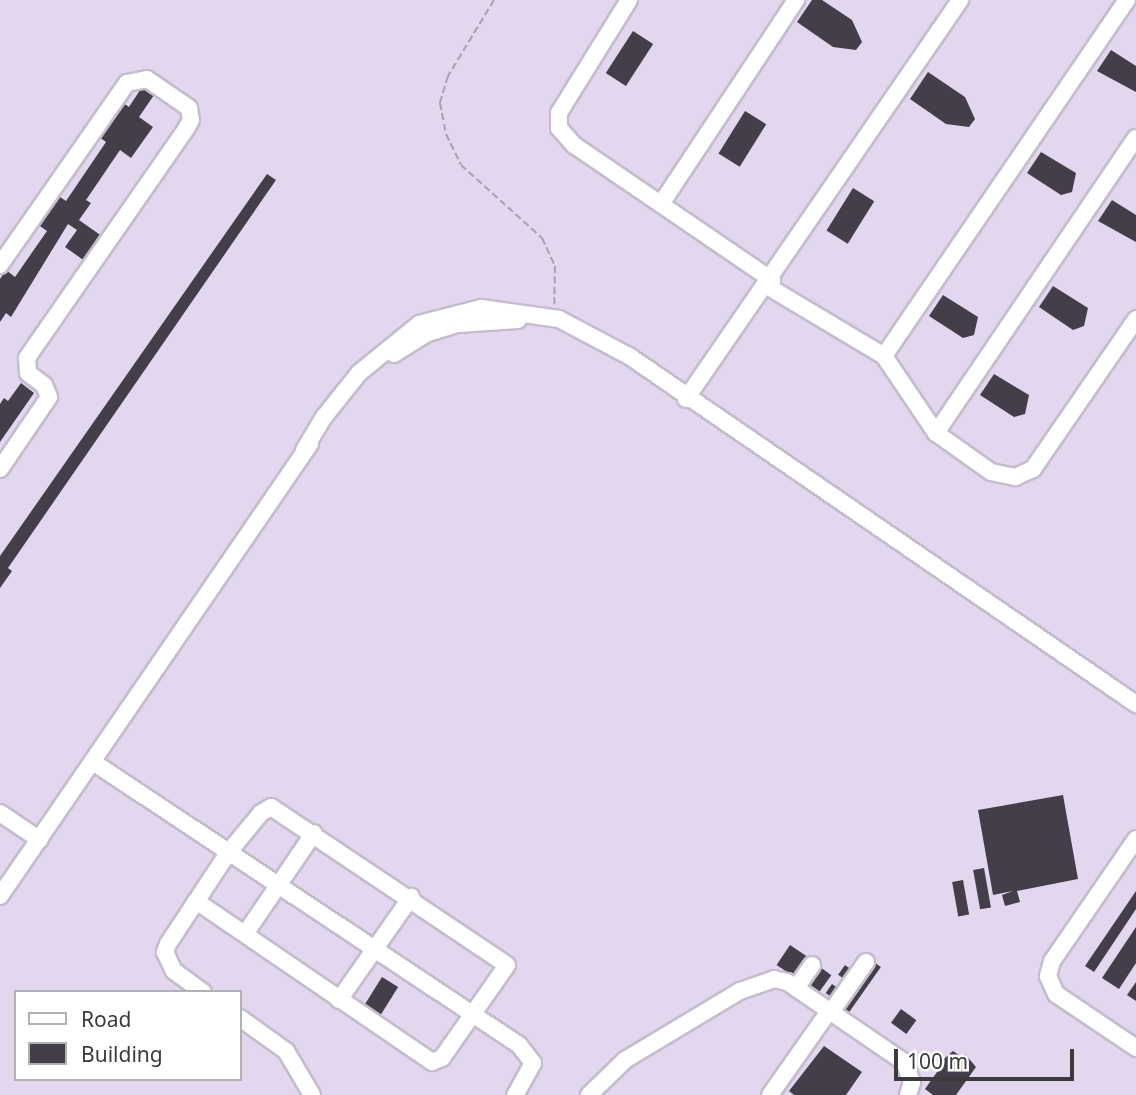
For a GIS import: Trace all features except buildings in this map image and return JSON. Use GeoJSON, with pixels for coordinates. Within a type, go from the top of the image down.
{"type":"FeatureCollection","features":[{"type":"Feature","properties":{"kind":"street"},"geometry":{"type":"LineString","coordinates":[[629,0],[559,113],[559,128],[574,145],[769,283],[884,356],[936,433],[991,472],[1005,477],[1024,475],[1033,469],[1136,319]]}},
{"type":"Feature","properties":{"kind":"street"},"geometry":{"type":"LineString","coordinates":[[661,204],[796,0]]}},
{"type":"Feature","properties":{"kind":"street"},"geometry":{"type":"LineString","coordinates":[[687,399],[769,283],[960,0]]}},
{"type":"Feature","properties":{"kind":"street"},"geometry":{"type":"LineString","coordinates":[[884,356],[1127,0]]}},
{"type":"Feature","properties":{"kind":"street"},"geometry":{"type":"LineString","coordinates":[[0,264],[127,83],[147,79],[189,108],[191,120],[186,129],[27,358],[28,373],[44,385],[49,397],[0,469]]}},
{"type":"Feature","properties":{"kind":"street"},"geometry":{"type":"LineString","coordinates":[[936,433],[1136,138]]}},
{"type":"Feature","properties":{"kind":"street"},"geometry":{"type":"LineString","coordinates":[[0,896],[359,373],[419,324],[481,308],[553,317],[598,337],[1136,704]]}},
{"type":"Feature","properties":{"kind":"street"},"geometry":{"type":"LineString","coordinates":[[304,450],[398,350],[457,324],[489,319],[538,323],[652,375]]}},
{"type":"Feature","properties":{"kind":"street"},"geometry":{"type":"LineString","coordinates":[[93,762],[228,853],[280,884],[530,1055],[531,1073],[515,1095]]}},
{"type":"Feature","properties":{"kind":"street"},"geometry":{"type":"LineString","coordinates":[[196,901],[339,1000],[435,1062],[474,1015],[503,972],[505,961],[276,808],[266,808],[228,853],[196,901],[168,944],[165,959],[200,990]]}},
{"type":"Feature","properties":{"kind":"street"},"geometry":{"type":"LineString","coordinates":[[0,813],[40,840]]}},
{"type":"Feature","properties":{"kind":"street"},"geometry":{"type":"LineString","coordinates":[[245,934],[314,833]]}},
{"type":"Feature","properties":{"kind":"street"},"geometry":{"type":"LineString","coordinates":[[1136,839],[1052,961],[1048,976],[1056,994],[1136,1048]]}},
{"type":"Feature","properties":{"kind":"street"},"geometry":{"type":"LineString","coordinates":[[339,1000],[411,897]]}},
{"type":"Feature","properties":{"kind":"street"},"geometry":{"type":"LineString","coordinates":[[771,1095],[866,962]]}},
{"type":"Feature","properties":{"kind":"street"},"geometry":{"type":"LineString","coordinates":[[796,988],[812,965]]}},
{"type":"Feature","properties":{"kind":"street"},"geometry":{"type":"LineString","coordinates":[[589,1095],[612,1069],[740,991],[774,979],[796,988],[904,1062],[912,1083],[908,1095]]}},
{"type":"Feature","properties":{"kind":"street"},"geometry":{"type":"LineString","coordinates":[[242,1019],[286,1051],[312,1095]]}},
{"type":"Feature","properties":{"kind":"path"},"geometry":{"type":"LineString","coordinates":[[494,0],[448,76],[440,103],[446,134],[461,165],[542,238],[555,266],[553,317]]}},
{"type":"Feature","properties":{"kind":"shaded area"},"geometry":{"type":"Polygon","coordinates":[[[0,0],[1136,0],[1136,1095],[0,1095],[0,0]]]}}]}
